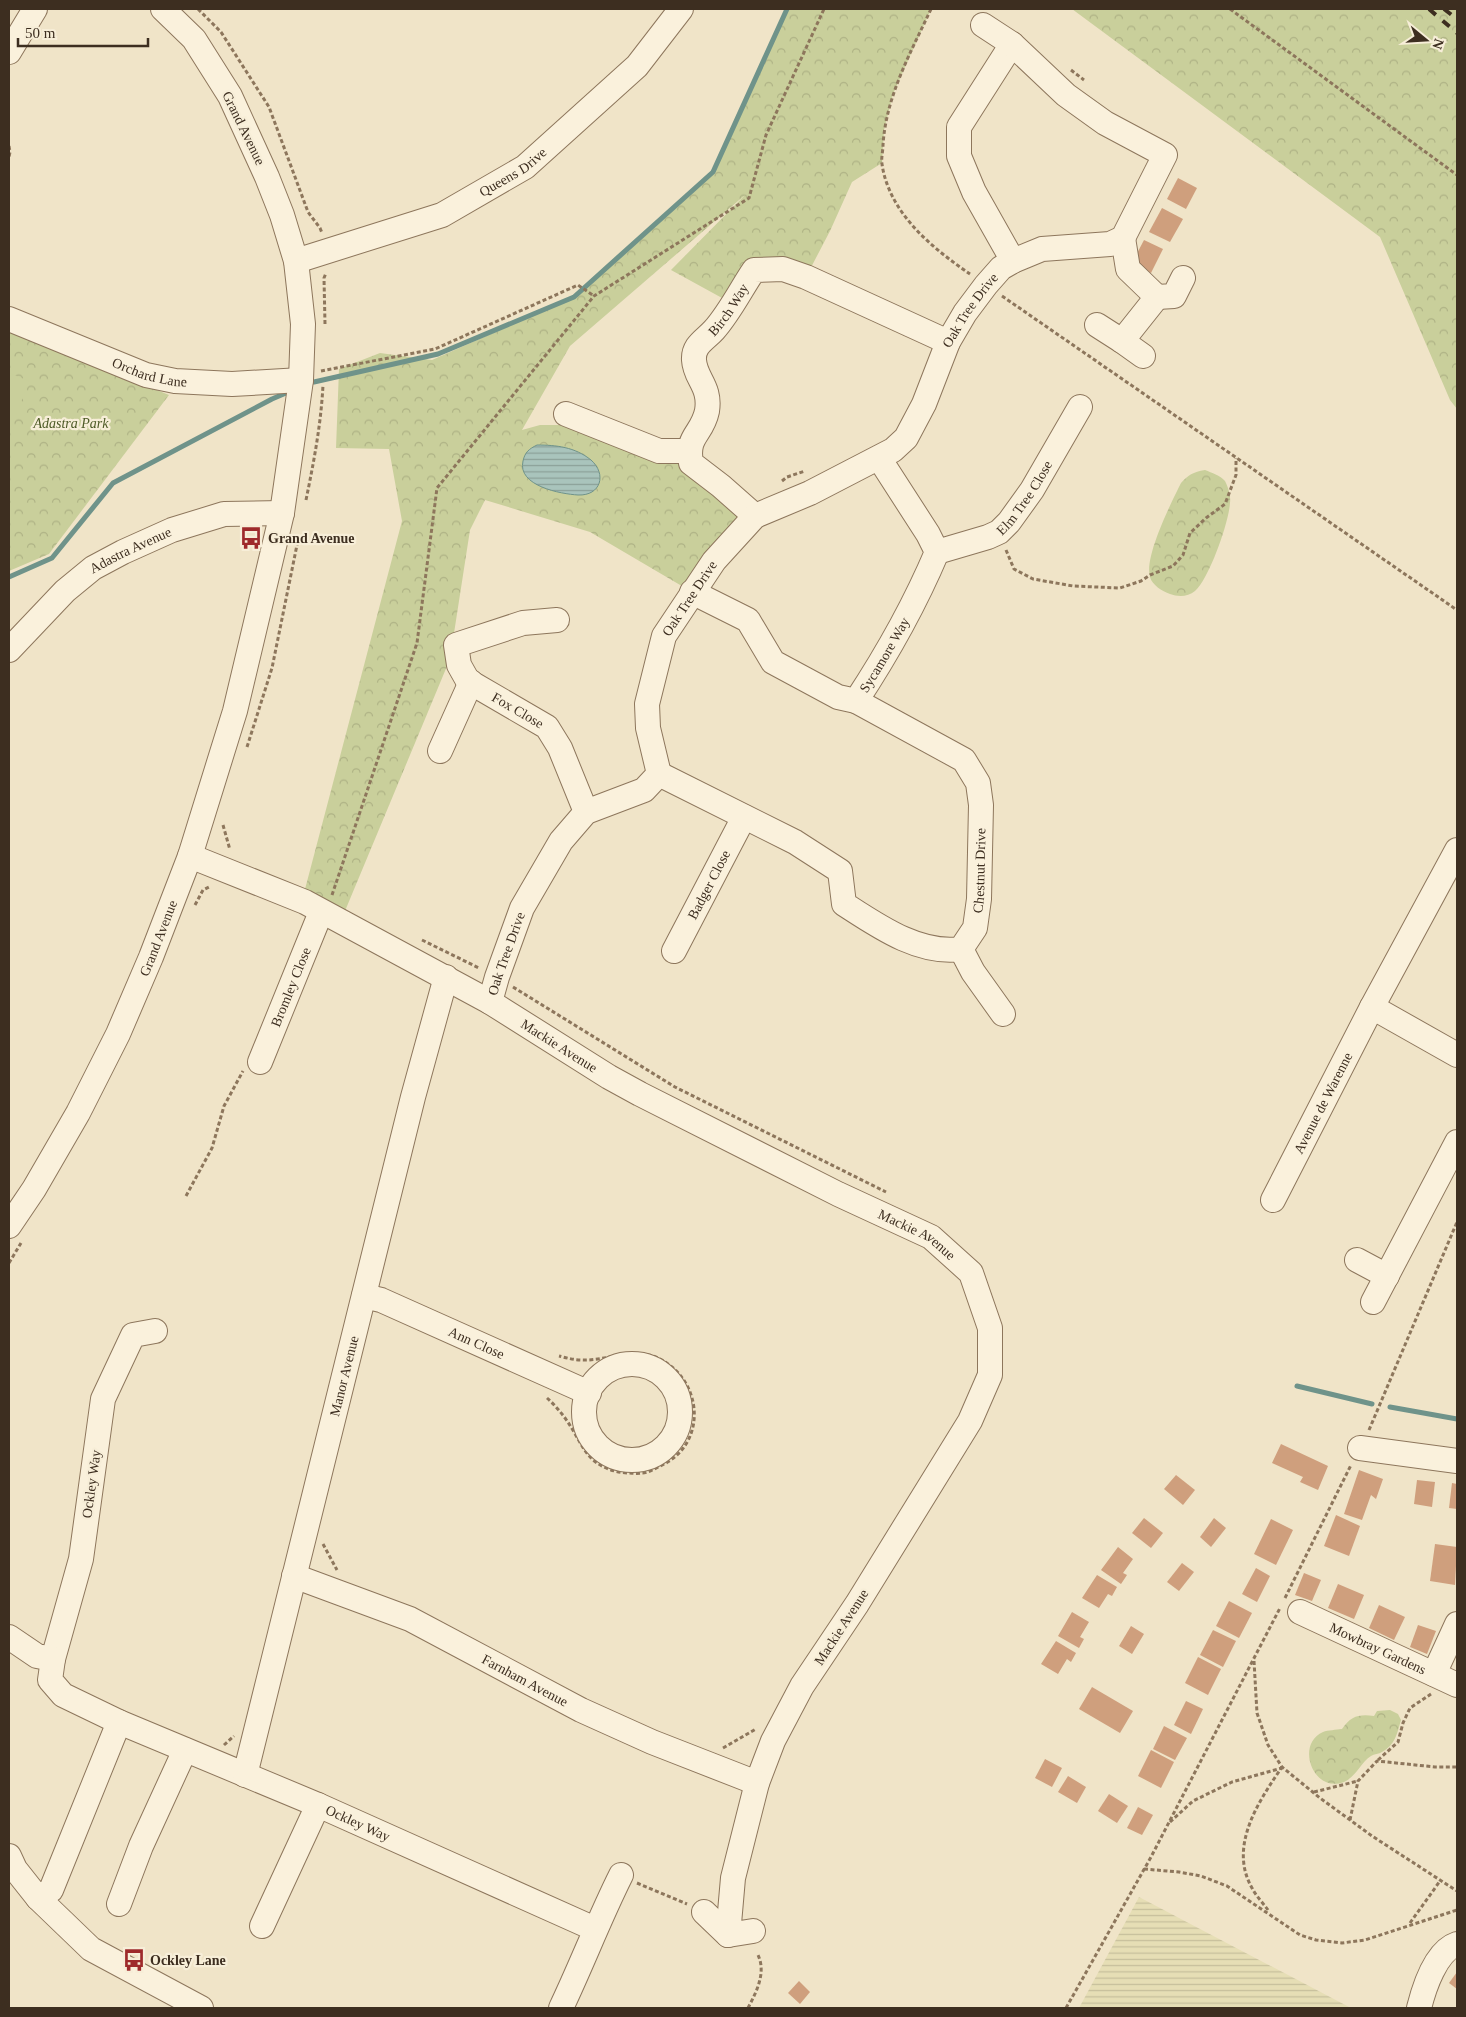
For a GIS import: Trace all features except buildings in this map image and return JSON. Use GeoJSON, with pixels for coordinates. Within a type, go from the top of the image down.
{"type":"FeatureCollection","features":[{"type":"Feature","properties":{"kind":"street"},"geometry":{"type":"LineString","coordinates":[[9,52],[35,9]]}},
{"type":"Feature","properties":{"kind":"street","name":"Grand Avenue"},"geometry":{"type":"LineString","coordinates":[[9,1226],[34,1189],[78,1113],[118,1034],[151,957],[190,856],[235,711],[282,513],[301,380],[303,324],[296,260],[282,216],[267,177],[230,96],[194,39],[163,9]]}},
{"type":"Feature","properties":{"kind":"street","name":"Queens Drive"},"geometry":{"type":"LineString","coordinates":[[296,260],[327,241],[442,215],[526,167],[637,66],[681,9]]}},
{"type":"Feature","properties":{"kind":"street"},"geometry":{"type":"LineString","coordinates":[[982,25],[1012,44],[1066,95],[1105,124],[1165,155],[1123,238],[1128,269],[1157,297],[1174,296],[1183,278]]}},
{"type":"Feature","properties":{"kind":"street"},"geometry":{"type":"LineString","coordinates":[[1012,44],[959,127],[959,156],[974,192],[1013,260]]}},
{"type":"Feature","properties":{"kind":"street","name":"Oak Tree Drive"},"geometry":{"type":"LineString","coordinates":[[490,1002],[522,908],[561,841],[586,812],[644,790],[658,774],[648,728],[647,704],[664,636],[714,561],[754,516],[810,493],[879,458],[893,450],[906,438],[924,404],[948,342],[965,313],[1001,268],[1013,260],[1042,250],[1110,244],[1123,238]]}},
{"type":"Feature","properties":{"kind":"street","name":"Birch Way"},"geometry":{"type":"LineString","coordinates":[[689,451],[691,442],[704,422],[708,399],[707,391],[694,362],[695,351],[701,341],[723,320],[754,270],[783,269],[806,277],[948,342]]}},
{"type":"Feature","properties":{"kind":"street"},"geometry":{"type":"LineString","coordinates":[[1122,341],[1157,297]]}},
{"type":"Feature","properties":{"kind":"street","name":"Orchard Lane"},"geometry":{"type":"LineString","coordinates":[[9,319],[146,375],[175,381],[232,384],[301,380]]}},
{"type":"Feature","properties":{"kind":"street"},"geometry":{"type":"LineString","coordinates":[[1097,325],[1144,356]]}},
{"type":"Feature","properties":{"kind":"street","name":"Elm Tree Close"},"geometry":{"type":"LineString","coordinates":[[937,552],[999,532],[1009,522],[1032,490],[1080,407]]}},
{"type":"Feature","properties":{"kind":"street"},"geometry":{"type":"LineString","coordinates":[[566,414],[659,451],[689,451],[691,463],[754,516]]}},
{"type":"Feature","properties":{"kind":"street"},"geometry":{"type":"LineString","coordinates":[[879,458],[928,534],[937,552]]}},
{"type":"Feature","properties":{"kind":"street","name":"Adastra Avenue"},"geometry":{"type":"LineString","coordinates":[[9,650],[65,591],[94,568],[123,552],[172,530],[224,514],[282,513]]}},
{"type":"Feature","properties":{"kind":"street","name":"Sycamore Way"},"geometry":{"type":"LineString","coordinates":[[692,592],[748,620],[772,662],[838,697],[856,701],[926,578],[937,552]]}},
{"type":"Feature","properties":{"kind":"street","name":"Fox Close"},"geometry":{"type":"LineString","coordinates":[[557,620],[523,623],[456,645],[459,666],[468,680],[547,727],[560,748],[586,812]]}},
{"type":"Feature","properties":{"kind":"street"},"geometry":{"type":"LineString","coordinates":[[440,751],[471,682]]}},
{"type":"Feature","properties":{"kind":"street","name":"Chestnut Drive"},"geometry":{"type":"LineString","coordinates":[[856,701],[964,760],[978,783],[981,805],[979,899],[975,928],[961,949]]}},
{"type":"Feature","properties":{"kind":"street"},"geometry":{"type":"LineString","coordinates":[[658,774],[796,842],[840,871],[844,904],[880,927],[927,948],[947,951],[961,949],[973,972],[1003,1014]]}},
{"type":"Feature","properties":{"kind":"street","name":"Badger Close"},"geometry":{"type":"LineString","coordinates":[[674,951],[744,817]]}},
{"type":"Feature","properties":{"kind":"street","name":"Avenue de Warenne"},"geometry":{"type":"LineString","coordinates":[[1273,1200],[1372,1007],[1457,850]]}},
{"type":"Feature","properties":{"kind":"street","name":"Mackie Avenue"},"geometry":{"type":"LineString","coordinates":[[190,856],[305,902],[446,977],[640,1094],[838,1194],[931,1237],[971,1273],[990,1328],[990,1376],[970,1421],[857,1604],[802,1686],[773,1741],[757,1783],[733,1878],[728,1935]]}},
{"type":"Feature","properties":{"kind":"street","name":"Bromley Close"},"geometry":{"type":"LineString","coordinates":[[260,1062],[321,912]]}},
{"type":"Feature","properties":{"kind":"street","name":"Manor Avenue"},"geometry":{"type":"LineString","coordinates":[[244,1775],[413,1097],[446,977]]}},
{"type":"Feature","properties":{"kind":"street"},"geometry":{"type":"LineString","coordinates":[[1372,1007],[1457,1055]]}},
{"type":"Feature","properties":{"kind":"street"},"geometry":{"type":"LineString","coordinates":[[1373,1302],[1457,1142]]}},
{"type":"Feature","properties":{"kind":"street"},"geometry":{"type":"LineString","coordinates":[[1357,1260],[1387,1276]]}},
{"type":"Feature","properties":{"kind":"street","name":"Ann Close"},"geometry":{"type":"LineString","coordinates":[[364,1296],[381,1300],[589,1393]]}},
{"type":"Feature","properties":{"kind":"street","name":"Ockley Way"},"geometry":{"type":"LineString","coordinates":[[156,1331],[132,1336],[103,1400],[81,1559],[53,1659],[50,1680],[63,1695],[119,1722],[318,1805],[595,1929]]}},
{"type":"Feature","properties":{"kind":"street"},"geometry":{"type":"LineString","coordinates":[[627,1364],[643,1365],[658,1372],[670,1383],[678,1398],[680,1414],[677,1430],[668,1444],[657,1454],[643,1459],[628,1460],[613,1456],[600,1448],[591,1436],[586,1422],[585,1407],[589,1393],[598,1379],[611,1369],[627,1364]]}},
{"type":"Feature","properties":{"kind":"street"},"geometry":{"type":"LineString","coordinates":[[1360,1448],[1457,1461]]}},
{"type":"Feature","properties":{"kind":"street","name":"Farnham Avenue"},"geometry":{"type":"LineString","coordinates":[[294,1576],[410,1619],[581,1710],[652,1742],[757,1783]]}},
{"type":"Feature","properties":{"kind":"street","name":"Mowbray Gardens"},"geometry":{"type":"LineString","coordinates":[[1300,1612],[1447,1680]]}},
{"type":"Feature","properties":{"kind":"street"},"geometry":{"type":"LineString","coordinates":[[1447,1680],[1457,1624]]}},
{"type":"Feature","properties":{"kind":"street"},"geometry":{"type":"LineString","coordinates":[[9,1637],[37,1656],[53,1659]]}},
{"type":"Feature","properties":{"kind":"street"},"geometry":{"type":"LineString","coordinates":[[38,1898],[51,1890],[119,1722]]}},
{"type":"Feature","properties":{"kind":"street"},"geometry":{"type":"LineString","coordinates":[[119,1904],[141,1846],[185,1750]]}},
{"type":"Feature","properties":{"kind":"street"},"geometry":{"type":"LineString","coordinates":[[262,1926],[318,1805]]}},
{"type":"Feature","properties":{"kind":"street"},"geometry":{"type":"LineString","coordinates":[[9,1856],[15,1870],[38,1898],[91,1950],[201,2008]]}},
{"type":"Feature","properties":{"kind":"street"},"geometry":{"type":"LineString","coordinates":[[561,2008],[579,1971],[595,1929],[626,1878]]}},
{"type":"Feature","properties":{"kind":"street"},"geometry":{"type":"LineString","coordinates":[[704,1912],[728,1935],[754,1945]]}},
{"type":"Feature","properties":{"kind":"street"},"geometry":{"type":"LineString","coordinates":[[1419,2008],[1432,1971],[1450,1946],[1457,1944]]}},
{"type":"Feature","properties":{"kind":"path"},"geometry":{"type":"LineString","coordinates":[[198,9],[221,32],[269,108],[308,212],[327,241],[329,267],[324,278],[326,304],[324,332]]}},
{"type":"Feature","properties":{"kind":"path"},"geometry":{"type":"LineString","coordinates":[[321,912],[330,899],[417,643],[437,488],[594,296],[749,198],[766,135],[824,9]]}},
{"type":"Feature","properties":{"kind":"path"},"geometry":{"type":"LineString","coordinates":[[1230,9],[1457,175]]}},
{"type":"Feature","properties":{"kind":"path"},"geometry":{"type":"LineString","coordinates":[[9,146],[9,156]]}},
{"type":"Feature","properties":{"kind":"path"},"geometry":{"type":"LineString","coordinates":[[320,228],[327,241]]}},
{"type":"Feature","properties":{"kind":"path"},"geometry":{"type":"LineString","coordinates":[[323,361],[323,370],[435,349],[578,285],[594,296]]}},
{"type":"Feature","properties":{"kind":"path"},"geometry":{"type":"LineString","coordinates":[[322,391],[322,410]]}},
{"type":"Feature","properties":{"kind":"path"},"geometry":{"type":"LineString","coordinates":[[999,532],[1014,569],[1033,579],[1073,586],[1120,588],[1141,581],[1150,575],[1173,566],[1183,555],[1190,533],[1206,518],[1226,504],[1236,474],[1236,458]]}},
{"type":"Feature","properties":{"kind":"path"},"geometry":{"type":"LineString","coordinates":[[781,482],[788,477],[806,471]]}},
{"type":"Feature","properties":{"kind":"path"},"geometry":{"type":"LineString","coordinates":[[415,937],[497,978],[675,1087],[892,1195]]}},
{"type":"Feature","properties":{"kind":"path"},"geometry":{"type":"LineString","coordinates":[[1066,2008],[1169,1824],[1365,1440],[1457,1222]]}},
{"type":"Feature","properties":{"kind":"path"},"geometry":{"type":"LineString","coordinates":[[307,1528],[316,1533],[340,1576]]}},
{"type":"Feature","properties":{"kind":"path"},"geometry":{"type":"LineString","coordinates":[[1254,1659],[1257,1712],[1268,1745],[1282,1767],[1350,1820],[1457,1891]]}},
{"type":"Feature","properties":{"kind":"path"},"geometry":{"type":"LineString","coordinates":[[1313,1792],[1358,1781],[1398,1742],[1403,1723],[1410,1708],[1447,1680]]}},
{"type":"Feature","properties":{"kind":"path"},"geometry":{"type":"LineString","coordinates":[[722,1748],[762,1726]]}},
{"type":"Feature","properties":{"kind":"path"},"geometry":{"type":"LineString","coordinates":[[220,1749],[236,1734]]}},
{"type":"Feature","properties":{"kind":"path"},"geometry":{"type":"LineString","coordinates":[[1378,1761],[1435,1767],[1457,1767]]}},
{"type":"Feature","properties":{"kind":"path"},"geometry":{"type":"LineString","coordinates":[[1169,1824],[1193,1801],[1232,1782],[1282,1767]]}},
{"type":"Feature","properties":{"kind":"path"},"geometry":{"type":"LineString","coordinates":[[1270,1914],[1251,1887],[1243,1862],[1246,1836],[1253,1814],[1282,1767]]}},
{"type":"Feature","properties":{"kind":"path"},"geometry":{"type":"LineString","coordinates":[[1350,1820],[1358,1781]]}},
{"type":"Feature","properties":{"kind":"path"},"geometry":{"type":"LineString","coordinates":[[1144,1869],[1201,1876],[1227,1886],[1300,1935],[1316,1940],[1342,1943],[1365,1940],[1409,1924],[1457,1910]]}},
{"type":"Feature","properties":{"kind":"path"},"geometry":{"type":"LineString","coordinates":[[626,1878],[704,1912]]}},
{"type":"Feature","properties":{"kind":"path"},"geometry":{"type":"LineString","coordinates":[[1409,1924],[1440,1881]]}},
{"type":"Feature","properties":{"kind":"path"},"geometry":{"type":"LineString","coordinates":[[748,2008],[754,1996],[762,1967],[754,1945]]}},
{"type":"Feature","properties":{"kind":"shaded area"},"geometry":{"type":"Polygon","coordinates":[[[1139,1897],[1351,2008],[1079,2008],[1139,1897]]]}},
{"type":"Feature","properties":{"kind":"green space"},"geometry":{"type":"Polygon","coordinates":[[[787,9],[931,9],[893,94],[884,130],[882,163],[852,182],[830,231],[806,277],[769,268],[733,304],[671,270],[745,195],[570,346],[522,430],[540,425],[561,425],[691,463],[755,516],[692,592],[590,532],[485,500],[470,530],[450,659],[345,911],[299,912],[402,521],[389,449],[336,448],[339,369],[380,353],[432,360],[574,297],[713,172],[787,9]]]}},
{"type":"Feature","properties":{"kind":"green space"},"geometry":{"type":"Polygon","coordinates":[[[1072,9],[1457,9],[1457,409],[1450,400],[1380,237],[1072,9]]]}},
{"type":"Feature","properties":{"kind":"green space","name":"Adastra Park"},"geometry":{"type":"Polygon","coordinates":[[[9,329],[169,395],[49,554],[9,571],[9,329]]]}},
{"type":"Feature","properties":{"kind":"green space"},"geometry":{"type":"Polygon","coordinates":[[[9,373],[29,381],[9,434],[9,373]]]}},
{"type":"Feature","properties":{"kind":"green space"},"geometry":{"type":"Polygon","coordinates":[[[1205,470],[1216,474],[1225,481],[1230,495],[1229,512],[1212,563],[1200,585],[1189,594],[1183,596],[1173,595],[1155,585],[1151,580],[1149,568],[1151,557],[1160,530],[1181,483],[1191,474],[1205,470]]]}},
{"type":"Feature","properties":{"kind":"green space"},"geometry":{"type":"Polygon","coordinates":[[[1390,1710],[1398,1714],[1401,1720],[1395,1739],[1390,1746],[1381,1753],[1372,1755],[1344,1782],[1333,1784],[1324,1781],[1316,1775],[1311,1766],[1309,1756],[1310,1747],[1315,1738],[1323,1732],[1342,1729],[1349,1721],[1356,1717],[1364,1715],[1374,1716],[1377,1711],[1390,1710]]]}},
{"type":"Feature","properties":{"kind":"water"},"geometry":{"type":"Polygon","coordinates":[[[537,445],[565,448],[578,452],[591,460],[596,466],[600,477],[596,488],[592,492],[578,495],[561,493],[533,482],[523,470],[523,461],[528,451],[537,445]]]}},
{"type":"Feature","properties":{"kind":"waterway"},"geometry":{"type":"LineString","coordinates":[[314,382],[438,354],[574,297],[713,172],[787,9]]}},
{"type":"Feature","properties":{"kind":"waterway"},"geometry":{"type":"LineString","coordinates":[[9,577],[52,558],[113,483],[286,393]]}},
{"type":"Feature","properties":{"kind":"waterway"},"geometry":{"type":"LineString","coordinates":[[1297,1386],[1372,1404]]}},
{"type":"Feature","properties":{"kind":"waterway"},"geometry":{"type":"LineString","coordinates":[[1390,1407],[1457,1419]]}},
{"type":"Feature","properties":{"kind":"railway"},"geometry":{"type":"LineString","coordinates":[[1429,9],[1457,33]]}},
{"type":"Feature","properties":{"kind":"railway"},"geometry":{"type":"LineString","coordinates":[[1444,9],[1457,19]]}},
{"type":"Feature","properties":{"kind":"place","name":"Grand Avenue"},"geometry":{"type":"Point","coordinates":[251,538]}},
{"type":"Feature","properties":{"kind":"place","name":"Ockley Lane"},"geometry":{"type":"Point","coordinates":[134,1960]}}]}
